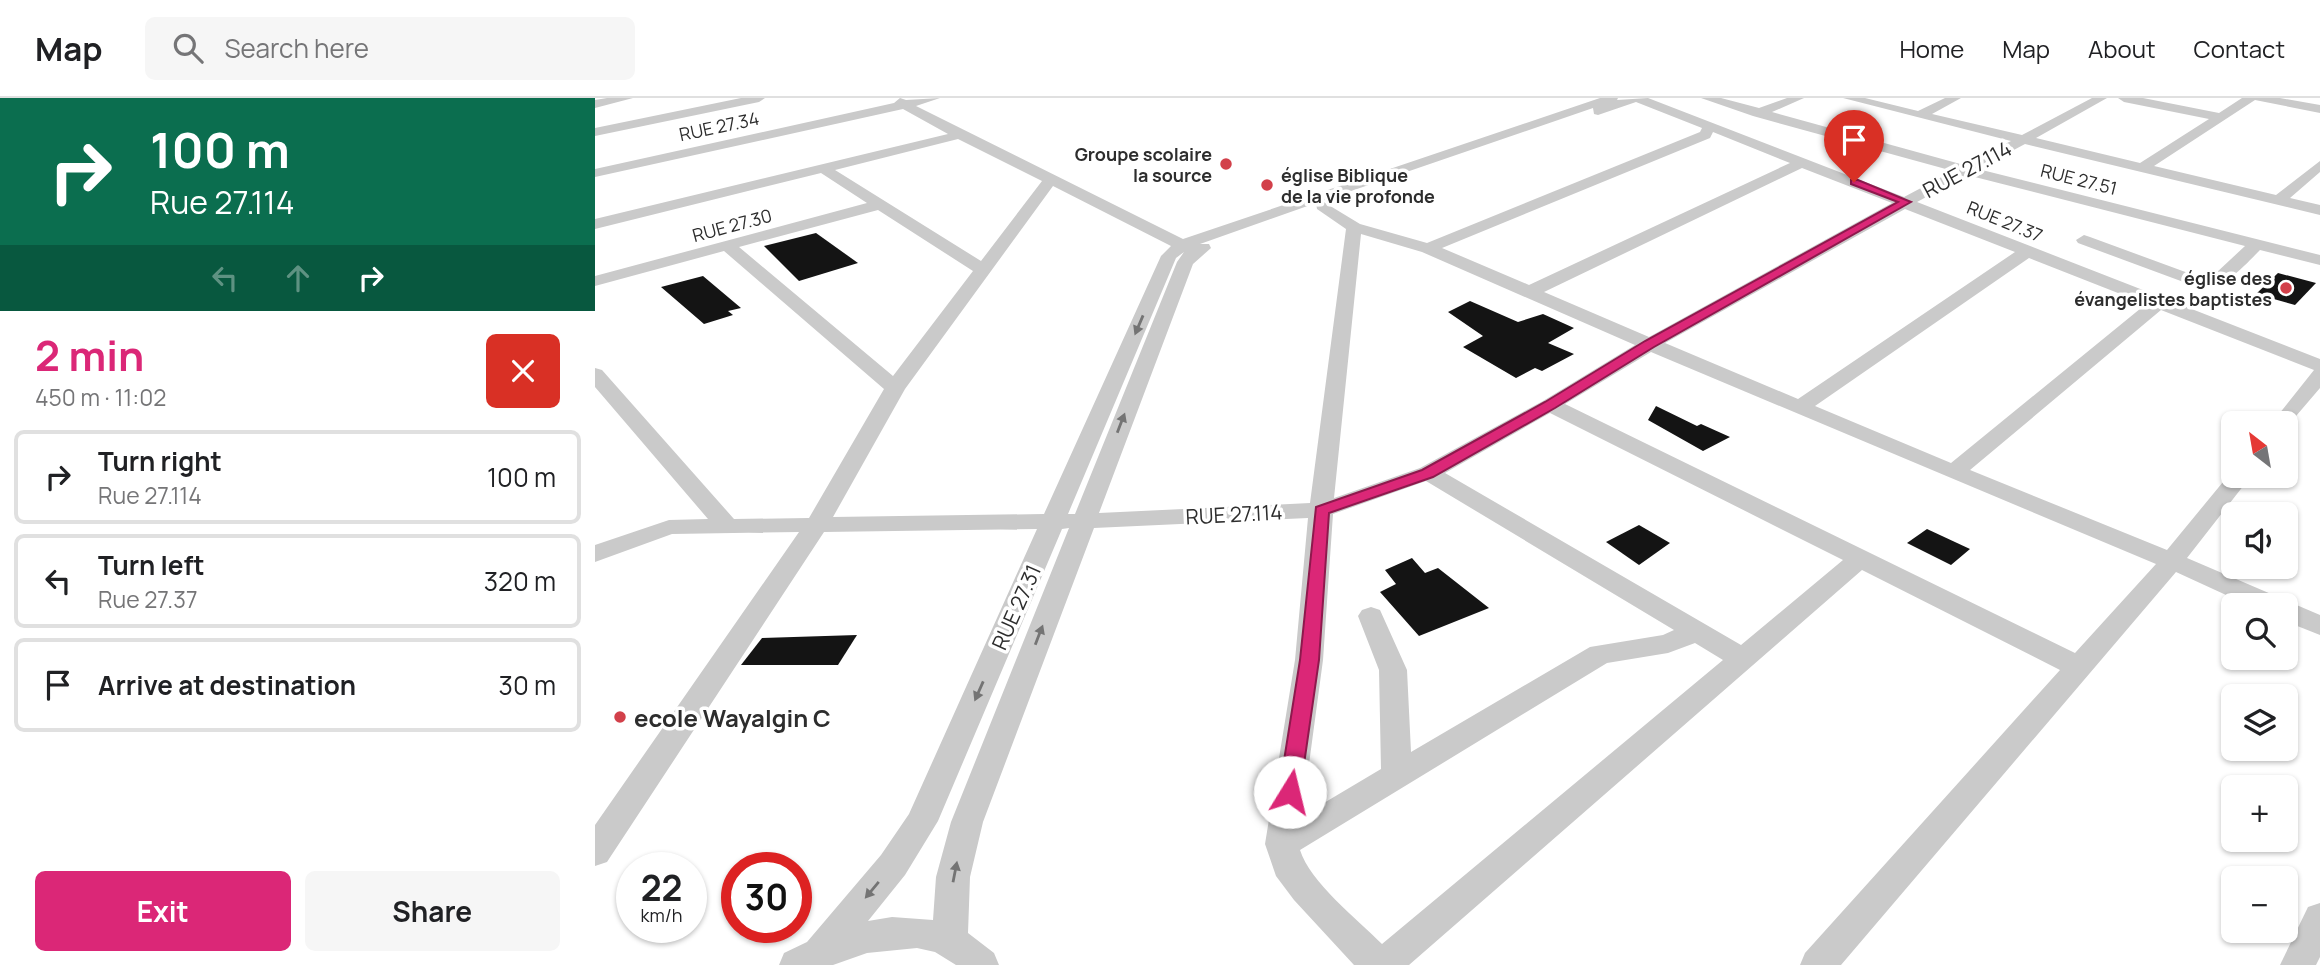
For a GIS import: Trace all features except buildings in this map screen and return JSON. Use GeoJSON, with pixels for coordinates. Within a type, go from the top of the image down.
{"type":"FeatureCollection","features":[{"type":"Feature","properties":{"kind":"street"},"geometry":{"type":"LineString","coordinates":[[595,104],[627,98]]}},
{"type":"Feature","properties":{"kind":"street"},"geometry":{"type":"LineString","coordinates":[[595,132],[759,98]]}},
{"type":"Feature","properties":{"kind":"street"},"geometry":{"type":"LineString","coordinates":[[891,98],[1189,248],[1322,206],[1636,98]]}},
{"type":"Feature","properties":{"kind":"street","name":"RUE 27.34"},"geometry":{"type":"LineString","coordinates":[[595,173],[934,98]]}},
{"type":"Feature","properties":{"kind":"street"},"geometry":{"type":"LineString","coordinates":[[1189,248],[1612,98]]}},
{"type":"Feature","properties":{"kind":"street","name":"RUE 27.37"},"geometry":{"type":"LineString","coordinates":[[1636,98],[1707,130],[1728,132],[2320,366]]}},
{"type":"Feature","properties":{"kind":"street","name":"RUE 27.51"},"geometry":{"type":"LineString","coordinates":[[1707,98],[1965,170],[2320,260]]}},
{"type":"Feature","properties":{"kind":"street"},"geometry":{"type":"LineString","coordinates":[[1758,113],[1798,98]]}},
{"type":"Feature","properties":{"kind":"street"},"geometry":{"type":"LineString","coordinates":[[1849,98],[2320,210]]}},
{"type":"Feature","properties":{"kind":"street"},"geometry":{"type":"LineString","coordinates":[[1919,115],[1955,98]]}},
{"type":"Feature","properties":{"kind":"street","name":"RUE 27.114"},"geometry":{"type":"LineString","coordinates":[[595,554],[669,527],[725,524],[1054,521],[1321,510],[1428,473],[1550,405],[1650,344],[2101,98]]}},
{"type":"Feature","properties":{"kind":"street"},"geometry":{"type":"LineString","coordinates":[[2124,98],[2219,117]]}},
{"type":"Feature","properties":{"kind":"street"},"geometry":{"type":"LineString","coordinates":[[2143,168],[2251,98]]}},
{"type":"Feature","properties":{"kind":"street"},"geometry":{"type":"LineString","coordinates":[[2260,98],[2320,109]]}},
{"type":"Feature","properties":{"kind":"street"},"geometry":{"type":"LineString","coordinates":[[1428,248],[1707,130]]}},
{"type":"Feature","properties":{"kind":"street"},"geometry":{"type":"LineString","coordinates":[[595,224],[960,135]]}},
{"type":"Feature","properties":{"kind":"street"},"geometry":{"type":"LineString","coordinates":[[1529,292],[1803,162]]}},
{"type":"Feature","properties":{"kind":"street"},"geometry":{"type":"LineString","coordinates":[[2279,200],[2320,165]]}},
{"type":"Feature","properties":{"kind":"street"},"geometry":{"type":"LineString","coordinates":[[824,169],[982,270]]}},
{"type":"Feature","properties":{"kind":"street"},"geometry":{"type":"LineString","coordinates":[[595,852],[818,523],[895,388],[1050,180]]}},
{"type":"Feature","properties":{"kind":"street","name":"RUE 27.30"},"geometry":{"type":"LineString","coordinates":[[595,281],[878,205]]}},
{"type":"Feature","properties":{"kind":"street"},"geometry":{"type":"LineString","coordinates":[[1322,206],[1354,227],[1428,248],[2245,593]]}},
{"type":"Feature","properties":{"kind":"street"},"geometry":{"type":"LineString","coordinates":[[1354,227],[1321,510],[1310,660],[1282,844],[1288,866],[1300,882],[1378,965]]}},
{"type":"Feature","properties":{"kind":"street"},"geometry":{"type":"LineString","coordinates":[[2084,240],[2209,284],[2222,278],[2256,244]]}},
{"type":"Feature","properties":{"kind":"street"},"geometry":{"type":"LineString","coordinates":[[728,246],[895,388]]}},
{"type":"Feature","properties":{"kind":"street","name":"RUE 27.31"},"geometry":{"type":"LineString","coordinates":[[950,940],[953,877],[967,822],[1189,248]]}},
{"type":"Feature","properties":{"kind":"street","name":"RUE 27.31"},"geometry":{"type":"LineString","coordinates":[[809,958],[893,865],[922,821],[1169,256],[1189,248]]}},
{"type":"Feature","properties":{"kind":"street"},"geometry":{"type":"LineString","coordinates":[[1801,406],[2028,251]]}},
{"type":"Feature","properties":{"kind":"street"},"geometry":{"type":"LineString","coordinates":[[1954,472],[2158,303]]}},
{"type":"Feature","properties":{"kind":"street"},"geometry":{"type":"LineString","coordinates":[[595,374],[725,524]]}},
{"type":"Feature","properties":{"kind":"street"},"geometry":{"type":"LineString","coordinates":[[2291,411],[2320,375]]}},
{"type":"Feature","properties":{"kind":"street"},"geometry":{"type":"LineString","coordinates":[[1550,405],[2077,666]]}},
{"type":"Feature","properties":{"kind":"street"},"geometry":{"type":"LineString","coordinates":[[1428,473],[1742,659]]}},
{"type":"Feature","properties":{"kind":"street"},"geometry":{"type":"LineString","coordinates":[[1818,965],[2077,666],[2172,561],[2230,488]]}},
{"type":"Feature","properties":{"kind":"street"},"geometry":{"type":"LineString","coordinates":[[1383,965],[1861,558]]}},
{"type":"Feature","properties":{"kind":"street"},"geometry":{"type":"LineString","coordinates":[[1371,616],[1393,670],[1397,775]]}},
{"type":"Feature","properties":{"kind":"street"},"geometry":{"type":"LineString","coordinates":[[2298,617],[2320,626]]}},
{"type":"Feature","properties":{"kind":"street"},"geometry":{"type":"LineString","coordinates":[[1282,844],[1600,654],[1668,644],[1696,631]]}},
{"type":"Feature","properties":{"kind":"street"},"geometry":{"type":"LineString","coordinates":[[2298,965],[2320,918]]}},
{"type":"Feature","properties":{"kind":"street"},"geometry":{"type":"LineString","coordinates":[[809,958],[856,938],[890,932],[922,933],[950,940],[973,955],[981,965]]}},
{"type":"Feature","properties":{"kind":"place","name":"Groupe scolaire la source"},"geometry":{"type":"Point","coordinates":[1226,164]}},
{"type":"Feature","properties":{"kind":"place","name":"église Biblique de la vie profonde"},"geometry":{"type":"Point","coordinates":[1267,185]}},
{"type":"Feature","properties":{"kind":"place","name":"église des évangelistes baptistes"},"geometry":{"type":"Point","coordinates":[2286,288]}},
{"type":"Feature","properties":{"kind":"place","name":"ecole Wayalgin C"},"geometry":{"type":"Point","coordinates":[620,717]}},
{"type":"Feature","properties":{"kind":"route"},"geometry":{"type":"LineString","coordinates":[[1290,792],[1310,660],[1321,510],[1428,473],[1550,405],[1650,344],[1906,202],[1854,182]]}}]}
